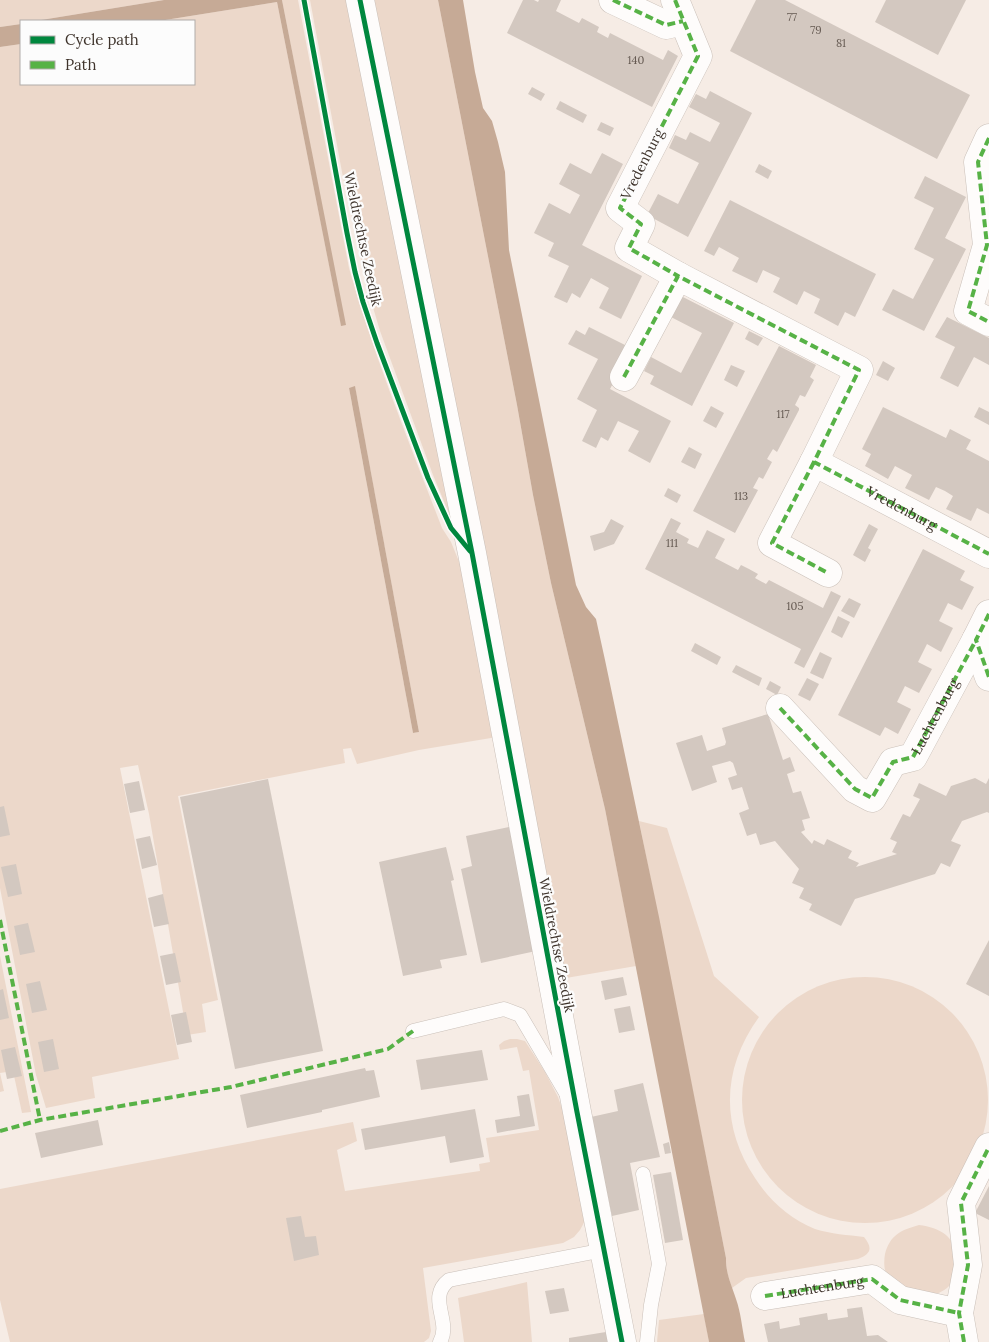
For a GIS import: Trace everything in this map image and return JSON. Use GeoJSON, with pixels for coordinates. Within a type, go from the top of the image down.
{"type":"FeatureCollection","features":[{"type":"Feature","properties":{"kind":"street","name":"Wieldrechtse Zeedijk"},"geometry":{"type":"LineString","coordinates":[[360,0],[472,553],[622,1342]]}},
{"type":"Feature","properties":{"kind":"street","name":"Vredenburg"},"geometry":{"type":"LineString","coordinates":[[613,0],[666,25],[679,11],[698,56],[620,208],[641,224],[629,248],[678,276],[859,370],[772,543],[828,573]]}},
{"type":"Feature","properties":{"kind":"street"},"geometry":{"type":"LineString","coordinates":[[989,138],[978,162],[987,245],[968,311],[989,322]]}},
{"type":"Feature","properties":{"kind":"street"},"geometry":{"type":"LineString","coordinates":[[624,377],[678,276]]}},
{"type":"Feature","properties":{"kind":"street","name":"Vredenburg"},"geometry":{"type":"LineString","coordinates":[[814,462],[989,554]]}},
{"type":"Feature","properties":{"kind":"street","name":"Luchtenburg"},"geometry":{"type":"LineString","coordinates":[[780,708],[855,789],[872,798],[893,762],[913,757],[989,614]]}},
{"type":"Feature","properties":{"kind":"street"},"geometry":{"type":"LineString","coordinates":[[976,640],[989,677]]}},
{"type":"Feature","properties":{"kind":"street"},"geometry":{"type":"LineString","coordinates":[[964,1342],[960,1314],[968,1265],[961,1202],[989,1147]]}},
{"type":"Feature","properties":{"kind":"street","name":"Luchtenburg"},"geometry":{"type":"LineString","coordinates":[[765,1296],[872,1279],[900,1300],[960,1314]]}},
{"type":"Feature","properties":{"kind":"lane"},"geometry":{"type":"LineString","coordinates":[[413,1031],[504,1009],[520,1015],[577,1112]]}},
{"type":"Feature","properties":{"kind":"lane"},"geometry":{"type":"LineString","coordinates":[[643,1174],[658,1264],[651,1305],[648,1342]]}},
{"type":"Feature","properties":{"kind":"lane"},"geometry":{"type":"LineString","coordinates":[[440,1342],[444,1331],[438,1299],[440,1290],[449,1280],[604,1250]]}},
{"type":"Feature","properties":{"kind":"shaded area"},"geometry":{"type":"Polygon","coordinates":[[[0,0],[164,0],[41,20],[20,20],[20,24],[0,27],[0,0]]]}},
{"type":"Feature","properties":{"kind":"shaded area"},"geometry":{"type":"Polygon","coordinates":[[[164,0],[282,0],[346,325],[341,326],[277,2],[165,20],[41,20],[164,0]]]}},
{"type":"Feature","properties":{"kind":"shaded area"},"geometry":{"type":"Polygon","coordinates":[[[282,0],[298,0],[349,268],[369,334],[392,399],[442,528],[451,542],[460,564],[497,737],[419,750],[357,764],[351,748],[343,749],[345,763],[178,796],[218,1000],[202,1004],[206,1032],[187,1035],[149,814],[138,765],[120,768],[179,1059],[92,1077],[95,1098],[46,1108],[36,1075],[0,888],[0,47],[20,44],[20,85],[195,85],[195,20],[165,20],[277,2],[341,325],[345,325],[282,0]],[[355,387],[349,388],[413,733],[419,732],[355,387]]]}},
{"type":"Feature","properties":{"kind":"shaded area"},"geometry":{"type":"Polygon","coordinates":[[[310,0],[354,0],[450,516],[380,331],[367,287],[342,172],[310,0]]]}},
{"type":"Feature","properties":{"kind":"shaded area"},"geometry":{"type":"Polygon","coordinates":[[[370,0],[438,0],[551,583],[605,809],[636,966],[566,978],[370,0]]]}},
{"type":"Feature","properties":{"kind":"shaded area"},"geometry":{"type":"Polygon","coordinates":[[[438,0],[463,0],[483,108],[492,121],[505,172],[509,250],[576,585],[586,607],[596,619],[659,917],[728,1274],[739,1310],[745,1342],[709,1342],[605,809],[551,583],[533,495],[438,0]]]}},
{"type":"Feature","properties":{"kind":"shaded area"},"geometry":{"type":"Polygon","coordinates":[[[20,24],[20,44],[0,47],[0,27],[20,24]]]}},
{"type":"Feature","properties":{"kind":"shaded area"},"geometry":{"type":"Polygon","coordinates":[[[355,386],[419,732],[413,733],[349,388],[355,386]]]}},
{"type":"Feature","properties":{"kind":"shaded area"},"geometry":{"type":"Polygon","coordinates":[[[639,821],[667,828],[714,976],[759,1017],[747,1036],[732,1076],[731,1117],[736,1138],[744,1158],[755,1178],[781,1208],[797,1220],[815,1229],[864,1237],[869,1244],[869,1250],[866,1255],[858,1259],[746,1278],[732,1288],[639,821]]]}},
{"type":"Feature","properties":{"kind":"shaded area"},"geometry":{"type":"Polygon","coordinates":[[[0,956],[31,1112],[22,1113],[13,1071],[0,1073],[0,956]]]}},
{"type":"Feature","properties":{"kind":"shaded area"},"geometry":{"type":"Polygon","coordinates":[[[865,977],[889,979],[912,986],[933,998],[952,1013],[967,1032],[979,1053],[986,1076],[988,1100],[986,1124],[979,1147],[967,1168],[952,1187],[933,1202],[912,1214],[889,1221],[865,1223],[841,1221],[818,1214],[797,1202],[778,1187],[763,1168],[751,1147],[744,1124],[742,1100],[744,1076],[751,1053],[763,1032],[778,1013],[797,998],[818,986],[841,979],[865,977]]]}},
{"type":"Feature","properties":{"kind":"shaded area"},"geometry":{"type":"Polygon","coordinates":[[[510,1039],[525,1041],[558,1097],[578,1154],[588,1215],[574,1237],[563,1243],[423,1268],[431,1331],[429,1338],[424,1342],[10,1342],[0,1300],[0,1189],[353,1122],[357,1141],[337,1150],[345,1191],[480,1171],[479,1164],[490,1162],[486,1138],[539,1130],[529,1070],[523,1071],[517,1047],[500,1050],[499,1045],[510,1039]]]}},
{"type":"Feature","properties":{"kind":"shaded area"},"geometry":{"type":"Polygon","coordinates":[[[0,1073],[4,1091],[0,1092],[0,1073]]]}},
{"type":"Feature","properties":{"kind":"shaded area"},"geometry":{"type":"Polygon","coordinates":[[[919,1225],[935,1229],[947,1236],[954,1247],[955,1254],[954,1275],[949,1286],[928,1297],[890,1281],[884,1267],[885,1254],[893,1238],[902,1231],[919,1225]]]}},
{"type":"Feature","properties":{"kind":"shaded area"},"geometry":{"type":"Polygon","coordinates":[[[527,1282],[532,1342],[464,1342],[458,1298],[527,1282]]]}},
{"type":"Feature","properties":{"kind":"shaded area"},"geometry":{"type":"Polygon","coordinates":[[[704,1314],[709,1342],[657,1342],[659,1320],[704,1314]]]}},
{"type":"Feature","properties":{"kind":"building"},"geometry":{"type":"Polygon","coordinates":[[[523,0],[538,2],[539,0],[561,0],[556,11],[579,23],[582,18],[599,27],[597,32],[608,38],[610,33],[663,60],[668,50],[678,56],[652,107],[507,33],[523,0]]]}},
{"type":"Feature","properties":{"kind":"building"},"geometry":{"type":"Polygon","coordinates":[[[756,0],[785,0],[970,95],[937,159],[730,51],[756,0]]]}},
{"type":"Feature","properties":{"kind":"building"},"geometry":{"type":"Polygon","coordinates":[[[886,0],[966,0],[938,55],[875,22],[886,0]]]}},
{"type":"Feature","properties":{"kind":"building"},"geometry":{"type":"Polygon","coordinates":[[[532,87],[545,94],[541,101],[528,94],[532,87]]]}},
{"type":"Feature","properties":{"kind":"building"},"geometry":{"type":"Polygon","coordinates":[[[710,91],[752,113],[688,237],[647,215],[658,194],[678,204],[699,163],[669,148],[675,135],[686,140],[690,132],[710,142],[720,123],[689,107],[696,94],[706,99],[710,91]]]}},
{"type":"Feature","properties":{"kind":"building"},"geometry":{"type":"Polygon","coordinates":[[[560,101],[587,115],[583,123],[556,109],[560,101]]]}},
{"type":"Feature","properties":{"kind":"building"},"geometry":{"type":"Polygon","coordinates":[[[601,122],[614,128],[610,136],[597,130],[601,122]]]}},
{"type":"Feature","properties":{"kind":"building"},"geometry":{"type":"Polygon","coordinates":[[[602,153],[623,164],[582,245],[642,276],[621,319],[599,308],[609,288],[591,278],[580,298],[572,293],[567,303],[554,297],[569,266],[548,256],[554,243],[534,233],[549,203],[570,214],[580,195],[559,184],[570,163],[591,174],[602,153]]]}},
{"type":"Feature","properties":{"kind":"building"},"geometry":{"type":"Polygon","coordinates":[[[759,164],[772,171],[768,179],[755,172],[759,164]]]}},
{"type":"Feature","properties":{"kind":"building"},"geometry":{"type":"Polygon","coordinates":[[[925,176],[966,197],[945,238],[966,249],[924,331],[882,310],[893,289],[913,299],[934,259],[914,249],[934,208],[914,198],[925,176]]]}},
{"type":"Feature","properties":{"kind":"building"},"geometry":{"type":"Polygon","coordinates":[[[730,200],[876,274],[855,317],[845,312],[838,326],[814,313],[820,299],[804,291],[797,305],[773,292],[780,278],[763,270],[757,283],[732,271],[739,258],[719,247],[714,256],[704,251],[730,200]]]}},
{"type":"Feature","properties":{"kind":"building"},"geometry":{"type":"Polygon","coordinates":[[[679,295],[734,323],[692,406],[650,384],[654,376],[644,371],[651,357],[681,373],[702,333],[669,316],[679,295]]]}},
{"type":"Feature","properties":{"kind":"building"},"geometry":{"type":"Polygon","coordinates":[[[947,317],[989,338],[989,365],[974,357],[958,387],[940,378],[955,347],[935,337],[947,317]]]}},
{"type":"Feature","properties":{"kind":"building"},"geometry":{"type":"Polygon","coordinates":[[[589,327],[631,348],[610,389],[671,421],[650,463],[628,451],[639,431],[618,421],[608,441],[601,437],[596,448],[582,441],[597,410],[577,399],[598,359],[568,344],[576,330],[585,335],[589,327]]]}},
{"type":"Feature","properties":{"kind":"building"},"geometry":{"type":"Polygon","coordinates":[[[749,331],[763,338],[758,346],[745,339],[749,331]]]}},
{"type":"Feature","properties":{"kind":"building"},"geometry":{"type":"Polygon","coordinates":[[[779,346],[816,365],[810,377],[814,380],[805,397],[800,395],[795,405],[799,410],[777,452],[773,449],[767,459],[772,462],[763,479],[759,477],[753,488],[758,490],[735,533],[693,511],[779,346]]]}},
{"type":"Feature","properties":{"kind":"building"},"geometry":{"type":"Polygon","coordinates":[[[883,361],[895,368],[888,381],[876,375],[883,361]]]}},
{"type":"Feature","properties":{"kind":"building"},"geometry":{"type":"Polygon","coordinates":[[[731,365],[745,371],[737,387],[724,380],[731,365]]]}},
{"type":"Feature","properties":{"kind":"building"},"geometry":{"type":"Polygon","coordinates":[[[711,406],[724,413],[716,428],[703,421],[711,406]]]}},
{"type":"Feature","properties":{"kind":"building"},"geometry":{"type":"Polygon","coordinates":[[[883,407],[946,438],[950,429],[971,440],[966,449],[989,461],[989,514],[977,508],[971,521],[946,509],[953,496],[945,491],[936,487],[929,500],[905,488],[912,475],[895,466],[888,479],[865,466],[871,454],[862,449],[883,407]]]}},
{"type":"Feature","properties":{"kind":"building"},"geometry":{"type":"Polygon","coordinates":[[[979,407],[989,412],[989,425],[974,417],[979,407]]]}},
{"type":"Feature","properties":{"kind":"building"},"geometry":{"type":"Polygon","coordinates":[[[689,447],[702,454],[695,469],[681,462],[689,447]]]}},
{"type":"Feature","properties":{"kind":"building"},"geometry":{"type":"Polygon","coordinates":[[[668,488],[681,495],[677,503],[664,496],[668,488]]]}},
{"type":"Feature","properties":{"kind":"building"},"geometry":{"type":"Polygon","coordinates":[[[671,518],[681,523],[676,532],[689,539],[687,543],[698,548],[707,530],[725,539],[715,558],[738,570],[741,565],[749,569],[758,574],[755,578],[766,584],[769,580],[823,608],[831,591],[841,596],[804,668],[794,663],[801,649],[645,569],[671,518]]]}},
{"type":"Feature","properties":{"kind":"building"},"geometry":{"type":"Polygon","coordinates":[[[611,519],[624,526],[614,544],[594,551],[590,536],[604,532],[611,519]]]}},
{"type":"Feature","properties":{"kind":"building"},"geometry":{"type":"Polygon","coordinates":[[[869,524],[878,529],[868,548],[871,550],[865,562],[853,555],[869,524]]]}},
{"type":"Feature","properties":{"kind":"building"},"geometry":{"type":"Polygon","coordinates":[[[923,549],[965,571],[960,580],[974,587],[962,610],[948,603],[939,621],[953,628],[941,652],[927,644],[918,662],[932,669],[919,693],[905,686],[897,702],[911,709],[898,734],[885,727],[880,736],[838,715],[923,549]]]}},
{"type":"Feature","properties":{"kind":"building"},"geometry":{"type":"Polygon","coordinates":[[[849,598],[861,604],[854,618],[841,611],[849,598]]]}},
{"type":"Feature","properties":{"kind":"building"},"geometry":{"type":"Polygon","coordinates":[[[838,616],[850,622],[842,638],[831,632],[838,616]]]}},
{"type":"Feature","properties":{"kind":"building"},"geometry":{"type":"Polygon","coordinates":[[[695,643],[721,657],[717,665],[691,651],[695,643]]]}},
{"type":"Feature","properties":{"kind":"building"},"geometry":{"type":"Polygon","coordinates":[[[820,652],[832,658],[823,679],[810,673],[820,652]]]}},
{"type":"Feature","properties":{"kind":"building"},"geometry":{"type":"Polygon","coordinates":[[[736,665],[762,678],[759,686],[732,672],[736,665]]]}},
{"type":"Feature","properties":{"kind":"building"},"geometry":{"type":"Polygon","coordinates":[[[807,678],[819,684],[810,701],[798,695],[807,678]]]}},
{"type":"Feature","properties":{"kind":"building"},"geometry":{"type":"Polygon","coordinates":[[[770,681],[781,687],[777,695],[766,689],[770,681]]]}},
{"type":"Feature","properties":{"kind":"building"},"geometry":{"type":"Polygon","coordinates":[[[768,714],[783,760],[790,757],[795,771],[787,774],[793,793],[801,791],[810,818],[802,820],[805,830],[801,832],[812,844],[814,840],[824,845],[827,839],[852,851],[848,858],[859,863],[856,867],[897,854],[892,852],[897,842],[890,839],[903,814],[910,817],[920,799],[913,796],[919,783],[946,796],[951,786],[975,778],[986,784],[989,778],[989,813],[987,812],[962,821],[951,841],[961,845],[950,867],[941,863],[935,874],[855,899],[841,926],[809,910],[812,904],[799,898],[804,888],[792,883],[799,869],[775,841],[760,845],[756,833],[747,836],[739,813],[749,809],[742,787],[732,790],[728,778],[737,775],[733,763],[730,761],[712,766],[717,782],[692,791],[676,743],[702,735],[707,751],[725,745],[726,742],[722,728],[768,714]]]}},
{"type":"Feature","properties":{"kind":"building"},"geometry":{"type":"Polygon","coordinates":[[[268,779],[323,1051],[235,1069],[180,797],[268,779]]]}},
{"type":"Feature","properties":{"kind":"building"},"geometry":{"type":"Polygon","coordinates":[[[139,781],[145,810],[130,813],[124,784],[139,781]]]}},
{"type":"Feature","properties":{"kind":"building"},"geometry":{"type":"Polygon","coordinates":[[[4,806],[10,835],[0,837],[0,807],[4,806]]]}},
{"type":"Feature","properties":{"kind":"building"},"geometry":{"type":"Polygon","coordinates":[[[509,827],[536,951],[481,963],[461,869],[472,866],[466,836],[509,827]]]}},
{"type":"Feature","properties":{"kind":"building"},"geometry":{"type":"Polygon","coordinates":[[[150,836],[157,865],[142,869],[136,839],[150,836]]]}},
{"type":"Feature","properties":{"kind":"building"},"geometry":{"type":"Polygon","coordinates":[[[446,847],[454,880],[451,881],[467,955],[440,960],[442,968],[403,976],[379,862],[446,847]]]}},
{"type":"Feature","properties":{"kind":"building"},"geometry":{"type":"Polygon","coordinates":[[[16,864],[22,894],[8,897],[1,867],[16,864]]]}},
{"type":"Feature","properties":{"kind":"building"},"geometry":{"type":"Polygon","coordinates":[[[163,894],[169,924],[154,927],[148,898],[163,894]]]}},
{"type":"Feature","properties":{"kind":"building"},"geometry":{"type":"Polygon","coordinates":[[[28,923],[35,952],[20,955],[14,926],[28,923]]]}},
{"type":"Feature","properties":{"kind":"building"},"geometry":{"type":"Polygon","coordinates":[[[989,940],[989,996],[966,984],[989,940]]]}},
{"type":"Feature","properties":{"kind":"building"},"geometry":{"type":"Polygon","coordinates":[[[175,953],[181,982],[166,985],[160,956],[175,953]]]}},
{"type":"Feature","properties":{"kind":"building"},"geometry":{"type":"Polygon","coordinates":[[[623,977],[627,995],[605,1000],[601,981],[623,977]]]}},
{"type":"Feature","properties":{"kind":"building"},"geometry":{"type":"Polygon","coordinates":[[[40,981],[47,1010],[32,1013],[26,984],[40,981]]]}},
{"type":"Feature","properties":{"kind":"building"},"geometry":{"type":"Polygon","coordinates":[[[3,989],[9,1018],[0,1020],[0,990],[3,989]]]}},
{"type":"Feature","properties":{"kind":"building"},"geometry":{"type":"Polygon","coordinates":[[[630,1006],[635,1030],[619,1033],[614,1009],[630,1006]]]}},
{"type":"Feature","properties":{"kind":"building"},"geometry":{"type":"Polygon","coordinates":[[[186,1012],[192,1042],[177,1045],[171,1015],[186,1012]]]}},
{"type":"Feature","properties":{"kind":"building"},"geometry":{"type":"Polygon","coordinates":[[[53,1039],[59,1069],[44,1072],[38,1042],[53,1039]]]}},
{"type":"Feature","properties":{"kind":"building"},"geometry":{"type":"Polygon","coordinates":[[[15,1047],[22,1076],[7,1079],[1,1050],[15,1047]]]}},
{"type":"Feature","properties":{"kind":"building"},"geometry":{"type":"Polygon","coordinates":[[[482,1050],[488,1080],[421,1090],[416,1060],[482,1050]]]}},
{"type":"Feature","properties":{"kind":"building"},"geometry":{"type":"Polygon","coordinates":[[[365,1068],[366,1071],[374,1070],[380,1097],[247,1128],[240,1095],[365,1068]]]}},
{"type":"Feature","properties":{"kind":"building"},"geometry":{"type":"Polygon","coordinates":[[[643,1083],[660,1157],[630,1163],[639,1210],[612,1216],[591,1117],[618,1111],[614,1090],[643,1083]]]}},
{"type":"Feature","properties":{"kind":"building"},"geometry":{"type":"Polygon","coordinates":[[[529,1094],[535,1126],[497,1133],[495,1120],[520,1116],[517,1096],[529,1094]]]}},
{"type":"Feature","properties":{"kind":"building"},"geometry":{"type":"Polygon","coordinates":[[[475,1109],[484,1157],[450,1163],[445,1136],[365,1150],[361,1129],[475,1109]]]}},
{"type":"Feature","properties":{"kind":"building"},"geometry":{"type":"Polygon","coordinates":[[[98,1120],[103,1145],[41,1158],[35,1133],[98,1120]]]}},
{"type":"Feature","properties":{"kind":"building"},"geometry":{"type":"Polygon","coordinates":[[[669,1142],[671,1153],[665,1154],[663,1144],[669,1142]]]}},
{"type":"Feature","properties":{"kind":"building"},"geometry":{"type":"Polygon","coordinates":[[[671,1172],[683,1240],[665,1243],[653,1175],[671,1172]]]}},
{"type":"Feature","properties":{"kind":"building"},"geometry":{"type":"Polygon","coordinates":[[[989,1186],[989,1220],[975,1213],[989,1186]]]}},
{"type":"Feature","properties":{"kind":"building"},"geometry":{"type":"Polygon","coordinates":[[[301,1216],[305,1237],[316,1236],[319,1255],[294,1261],[286,1218],[301,1216]]]}},
{"type":"Feature","properties":{"kind":"building"},"geometry":{"type":"Polygon","coordinates":[[[564,1288],[569,1311],[550,1314],[545,1291],[564,1288]]]}},
{"type":"Feature","properties":{"kind":"building"},"geometry":{"type":"Polygon","coordinates":[[[862,1307],[867,1336],[878,1335],[888,1342],[768,1342],[764,1324],[779,1321],[780,1329],[800,1325],[799,1318],[827,1313],[828,1320],[848,1317],[847,1309],[862,1307]]]}},
{"type":"Feature","properties":{"kind":"building"},"geometry":{"type":"Polygon","coordinates":[[[612,1331],[614,1342],[569,1342],[569,1338],[612,1331]]]}},
{"type":"Feature","properties":{"kind":"marked path"},"geometry":{"type":"LineString","coordinates":[[613,0],[666,25],[683,21]]}},
{"type":"Feature","properties":{"kind":"marked path"},"geometry":{"type":"LineString","coordinates":[[675,0],[698,56],[620,208],[641,224],[629,248],[678,276]]}},
{"type":"Feature","properties":{"kind":"marked path"},"geometry":{"type":"LineString","coordinates":[[989,138],[978,162],[987,245],[968,311],[989,322]]}},
{"type":"Feature","properties":{"kind":"marked path"},"geometry":{"type":"LineString","coordinates":[[624,377],[678,276],[859,370],[814,462],[989,554]]}},
{"type":"Feature","properties":{"kind":"marked path"},"geometry":{"type":"LineString","coordinates":[[814,462],[772,543],[828,573]]}},
{"type":"Feature","properties":{"kind":"marked path"},"geometry":{"type":"LineString","coordinates":[[989,614],[976,640],[989,677]]}},
{"type":"Feature","properties":{"kind":"marked path"},"geometry":{"type":"LineString","coordinates":[[780,708],[855,789],[872,798],[893,762],[913,757],[976,640]]}},
{"type":"Feature","properties":{"kind":"marked path"},"geometry":{"type":"LineString","coordinates":[[0,920],[40,1120]]}},
{"type":"Feature","properties":{"kind":"marked path"},"geometry":{"type":"LineString","coordinates":[[0,1131],[40,1120],[231,1087],[388,1049],[413,1031]]}},
{"type":"Feature","properties":{"kind":"marked path"},"geometry":{"type":"LineString","coordinates":[[964,1342],[959,1313],[968,1265],[961,1203],[989,1147]]}},
{"type":"Feature","properties":{"kind":"marked path"},"geometry":{"type":"LineString","coordinates":[[765,1296],[872,1279],[900,1300],[959,1313]]}},
{"type":"Feature","properties":{"kind":"cycle path"},"geometry":{"type":"LineString","coordinates":[[304,0],[347,233],[363,302],[428,478],[451,528],[470,551]]}},
{"type":"Feature","properties":{"kind":"cycle path"},"geometry":{"type":"LineString","coordinates":[[360,0],[472,553],[622,1342]]}}]}
